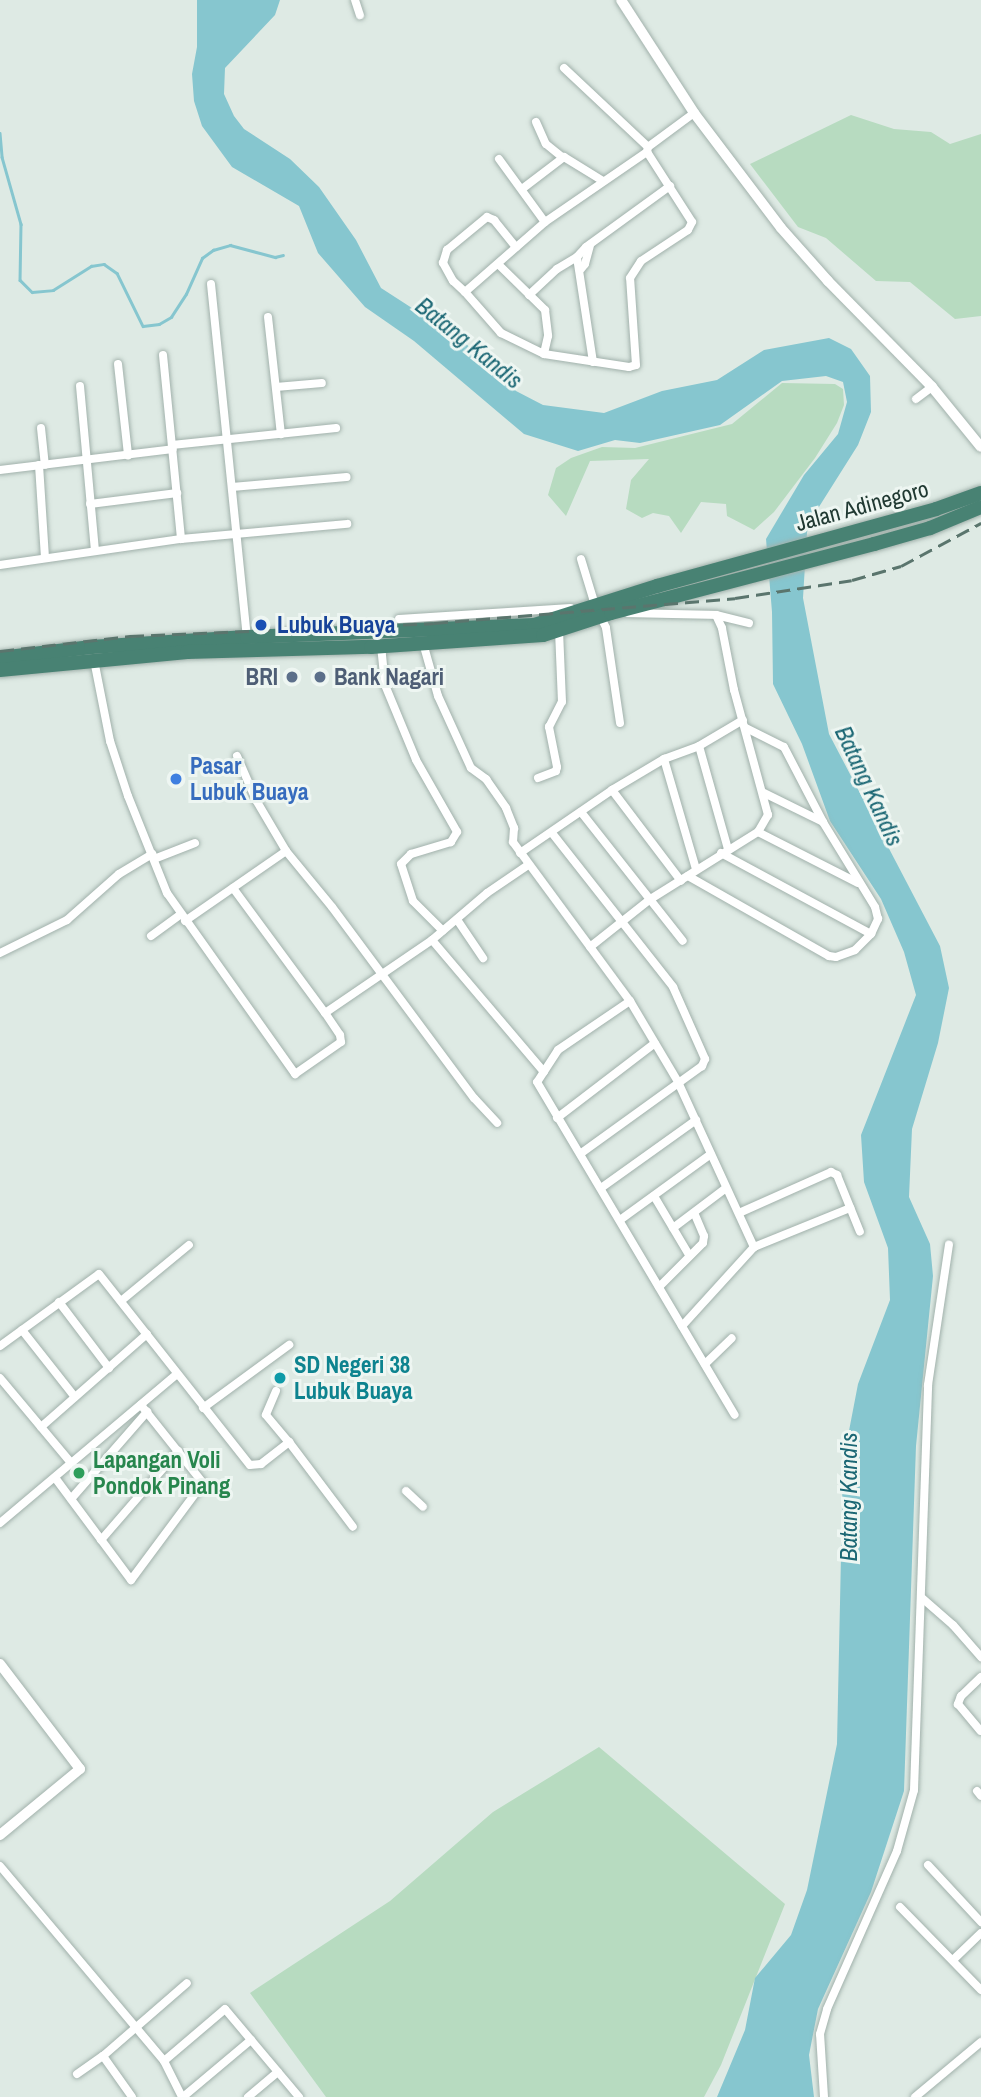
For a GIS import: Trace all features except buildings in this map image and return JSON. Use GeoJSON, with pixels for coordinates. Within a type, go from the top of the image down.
{"type":"FeatureCollection","features":[{"type":"Feature","properties":{"kind":"highway","name":"Jalan Adinegoro"},"geometry":{"type":"LineString","coordinates":[[599,610],[754,559],[936,509],[981,493]]}},
{"type":"Feature","properties":{"kind":"highway","name":"Jalan Adinegoro"},"geometry":{"type":"LineString","coordinates":[[599,610],[813,560],[930,528],[981,507]]}},
{"type":"Feature","properties":{"kind":"highway"},"geometry":{"type":"LineString","coordinates":[[0,657],[91,647],[247,637],[422,643],[524,638],[559,629],[599,610]]}},
{"type":"Feature","properties":{"kind":"highway"},"geometry":{"type":"LineString","coordinates":[[374,642],[534,625],[599,610]]}},
{"type":"Feature","properties":{"kind":"highway"},"geometry":{"type":"LineString","coordinates":[[0,670],[187,652],[346,641]]}},
{"type":"Feature","properties":{"kind":"street"},"geometry":{"type":"LineString","coordinates":[[355,0],[360,15]]}},
{"type":"Feature","properties":{"kind":"street"},"geometry":{"type":"LineString","coordinates":[[621,0],[694,113],[781,228],[828,281],[932,387],[981,447]]}},
{"type":"Feature","properties":{"kind":"street"},"geometry":{"type":"LineString","coordinates":[[516,247],[494,220],[487,217],[447,250],[443,263],[453,281],[501,333],[544,354],[629,367],[636,365],[630,278],[641,261],[688,230],[692,222],[647,150],[564,68]]}},
{"type":"Feature","properties":{"kind":"street"},"geometry":{"type":"LineString","coordinates":[[465,292],[545,222],[647,150],[694,113]]}},
{"type":"Feature","properties":{"kind":"street"},"geometry":{"type":"LineString","coordinates":[[536,122],[546,144],[563,158],[603,181]]}},
{"type":"Feature","properties":{"kind":"street"},"geometry":{"type":"LineString","coordinates":[[522,189],[563,158]]}},
{"type":"Feature","properties":{"kind":"street"},"geometry":{"type":"LineString","coordinates":[[499,159],[545,222]]}},
{"type":"Feature","properties":{"kind":"street"},"geometry":{"type":"LineString","coordinates":[[529,295],[557,269],[577,257],[670,186]]}},
{"type":"Feature","properties":{"kind":"street"},"geometry":{"type":"LineString","coordinates":[[580,269],[585,264],[590,245]]}},
{"type":"Feature","properties":{"kind":"street"},"geometry":{"type":"LineString","coordinates":[[577,257],[593,362]]}},
{"type":"Feature","properties":{"kind":"street"},"geometry":{"type":"LineString","coordinates":[[498,264],[529,295],[539,300],[545,310],[548,336],[544,354]]}},
{"type":"Feature","properties":{"kind":"street"},"geometry":{"type":"LineString","coordinates":[[211,284],[247,637]]}},
{"type":"Feature","properties":{"kind":"street"},"geometry":{"type":"LineString","coordinates":[[268,317],[281,434]]}},
{"type":"Feature","properties":{"kind":"street"},"geometry":{"type":"LineString","coordinates":[[163,355],[181,539]]}},
{"type":"Feature","properties":{"kind":"street"},"geometry":{"type":"LineString","coordinates":[[118,364],[128,455]]}},
{"type":"Feature","properties":{"kind":"street"},"geometry":{"type":"LineString","coordinates":[[276,387],[322,383]]}},
{"type":"Feature","properties":{"kind":"street"},"geometry":{"type":"LineString","coordinates":[[80,386],[95,550]]}},
{"type":"Feature","properties":{"kind":"street"},"geometry":{"type":"LineString","coordinates":[[916,399],[932,387]]}},
{"type":"Feature","properties":{"kind":"street"},"geometry":{"type":"LineString","coordinates":[[41,428],[45,558]]}},
{"type":"Feature","properties":{"kind":"street"},"geometry":{"type":"LineString","coordinates":[[0,470],[128,455],[226,438],[336,428]]}},
{"type":"Feature","properties":{"kind":"street"},"geometry":{"type":"LineString","coordinates":[[232,487],[347,477]]}},
{"type":"Feature","properties":{"kind":"street"},"geometry":{"type":"LineString","coordinates":[[90,503],[177,493]]}},
{"type":"Feature","properties":{"kind":"street"},"geometry":{"type":"LineString","coordinates":[[0,565],[181,539],[347,524]]}},
{"type":"Feature","properties":{"kind":"street"},"geometry":{"type":"LineString","coordinates":[[581,559],[599,610],[620,723]]}},
{"type":"Feature","properties":{"kind":"street"},"geometry":{"type":"LineString","coordinates":[[399,619],[599,610],[716,615],[749,623]]}},
{"type":"Feature","properties":{"kind":"street"},"geometry":{"type":"LineString","coordinates":[[590,947],[649,900],[758,832],[768,815],[722,628],[716,615]]}},
{"type":"Feature","properties":{"kind":"street"},"geometry":{"type":"LineString","coordinates":[[538,778],[556,771],[557,767],[549,727],[562,702],[559,629]]}},
{"type":"Feature","properties":{"kind":"street"},"geometry":{"type":"LineString","coordinates":[[374,642],[386,685],[411,748],[457,832],[451,842],[411,854],[401,863],[413,901],[443,931]]}},
{"type":"Feature","properties":{"kind":"street"},"geometry":{"type":"LineString","coordinates":[[422,643],[438,696],[471,768],[486,779],[506,808],[514,828],[513,842],[630,1001],[655,1043],[678,1082],[754,1247]]}},
{"type":"Feature","properties":{"kind":"street"},"geometry":{"type":"LineString","coordinates":[[94,660],[110,741],[167,893],[182,918],[295,1074],[341,1042],[340,1035],[233,888]]}},
{"type":"Feature","properties":{"kind":"street"},"geometry":{"type":"LineString","coordinates":[[520,853],[612,790],[664,760],[744,724]]}},
{"type":"Feature","properties":{"kind":"street"},"geometry":{"type":"LineString","coordinates":[[612,790],[684,879],[828,956],[836,957],[855,950],[871,934],[877,923],[877,913],[823,822],[784,747],[744,724]]}},
{"type":"Feature","properties":{"kind":"street"},"geometry":{"type":"LineString","coordinates":[[699,746],[725,851],[871,934]]}},
{"type":"Feature","properties":{"kind":"street"},"geometry":{"type":"LineString","coordinates":[[237,756],[256,800],[286,852],[382,973],[433,1045],[497,1123]]}},
{"type":"Feature","properties":{"kind":"street"},"geometry":{"type":"LineString","coordinates":[[664,760],[696,869]]}},
{"type":"Feature","properties":{"kind":"street"},"geometry":{"type":"LineString","coordinates":[[764,793],[823,822]]}},
{"type":"Feature","properties":{"kind":"street"},"geometry":{"type":"LineString","coordinates":[[581,813],[683,941]]}},
{"type":"Feature","properties":{"kind":"street"},"geometry":{"type":"LineString","coordinates":[[758,832],[858,883]]}},
{"type":"Feature","properties":{"kind":"street"},"geometry":{"type":"LineString","coordinates":[[552,833],[620,923],[673,987],[705,1059],[705,1065],[580,1154]]}},
{"type":"Feature","properties":{"kind":"street"},"geometry":{"type":"LineString","coordinates":[[0,953],[67,920],[118,874],[153,856],[195,843]]}},
{"type":"Feature","properties":{"kind":"street"},"geometry":{"type":"LineString","coordinates":[[151,936],[233,888],[286,852]]}},
{"type":"Feature","properties":{"kind":"street"},"geometry":{"type":"LineString","coordinates":[[325,1013],[432,940],[458,921],[487,893],[528,865]]}},
{"type":"Feature","properties":{"kind":"street"},"geometry":{"type":"LineString","coordinates":[[458,921],[483,958]]}},
{"type":"Feature","properties":{"kind":"street"},"geometry":{"type":"LineString","coordinates":[[432,940],[544,1072]]}},
{"type":"Feature","properties":{"kind":"street"},"geometry":{"type":"LineString","coordinates":[[630,1001],[558,1050],[537,1082],[735,1415]]}},
{"type":"Feature","properties":{"kind":"street"},"geometry":{"type":"LineString","coordinates":[[557,1118],[655,1043]]}},
{"type":"Feature","properties":{"kind":"street"},"geometry":{"type":"LineString","coordinates":[[601,1188],[696,1120]]}},
{"type":"Feature","properties":{"kind":"street"},"geometry":{"type":"LineString","coordinates":[[620,1220],[711,1154]]}},
{"type":"Feature","properties":{"kind":"street"},"geometry":{"type":"LineString","coordinates":[[739,1213],[831,1172],[837,1175],[860,1232]]}},
{"type":"Feature","properties":{"kind":"street"},"geometry":{"type":"LineString","coordinates":[[673,1228],[726,1188]]}},
{"type":"Feature","properties":{"kind":"street"},"geometry":{"type":"LineString","coordinates":[[653,1196],[689,1255]]}},
{"type":"Feature","properties":{"kind":"street"},"geometry":{"type":"LineString","coordinates":[[682,1326],[754,1247],[850,1208]]}},
{"type":"Feature","properties":{"kind":"street"},"geometry":{"type":"LineString","coordinates":[[659,1287],[705,1239],[694,1213]]}},
{"type":"Feature","properties":{"kind":"street"},"geometry":{"type":"LineString","coordinates":[[121,1301],[189,1245]]}},
{"type":"Feature","properties":{"kind":"street"},"geometry":{"type":"LineString","coordinates":[[824,2097],[820,2034],[827,2009],[874,1909],[909,1816],[917,1757],[928,1385],[949,1245]]}},
{"type":"Feature","properties":{"kind":"street"},"geometry":{"type":"LineString","coordinates":[[0,1346],[99,1275],[250,1465],[261,1464],[289,1443]]}},
{"type":"Feature","properties":{"kind":"street"},"geometry":{"type":"LineString","coordinates":[[59,1302],[108,1368]]}},
{"type":"Feature","properties":{"kind":"street"},"geometry":{"type":"LineString","coordinates":[[22,1330],[75,1397]]}},
{"type":"Feature","properties":{"kind":"street"},"geometry":{"type":"LineString","coordinates":[[41,1427],[147,1334]]}},
{"type":"Feature","properties":{"kind":"street"},"geometry":{"type":"LineString","coordinates":[[705,1364],[732,1338]]}},
{"type":"Feature","properties":{"kind":"street"},"geometry":{"type":"LineString","coordinates":[[203,1408],[289,1345]]}},
{"type":"Feature","properties":{"kind":"street"},"geometry":{"type":"LineString","coordinates":[[71,1499],[144,1408],[176,1375]]}},
{"type":"Feature","properties":{"kind":"street"},"geometry":{"type":"LineString","coordinates":[[0,1378],[72,1464]]}},
{"type":"Feature","properties":{"kind":"street"},"geometry":{"type":"LineString","coordinates":[[276,1391],[266,1415],[353,1527]]}},
{"type":"Feature","properties":{"kind":"street"},"geometry":{"type":"LineString","coordinates":[[56,1479],[131,1580],[203,1483],[144,1408]]}},
{"type":"Feature","properties":{"kind":"street"},"geometry":{"type":"LineString","coordinates":[[0,1523],[144,1408]]}},
{"type":"Feature","properties":{"kind":"street"},"geometry":{"type":"LineString","coordinates":[[102,1540],[178,1451]]}},
{"type":"Feature","properties":{"kind":"street"},"geometry":{"type":"LineString","coordinates":[[406,1491],[423,1507]]}},
{"type":"Feature","properties":{"kind":"street"},"geometry":{"type":"LineString","coordinates":[[922,1598],[953,1625],[981,1657]]}},
{"type":"Feature","properties":{"kind":"street"},"geometry":{"type":"LineString","coordinates":[[0,1664],[80,1769],[0,1835]]}},
{"type":"Feature","properties":{"kind":"street"},"geometry":{"type":"LineString","coordinates":[[981,1677],[961,1696],[958,1704],[981,1731]]}},
{"type":"Feature","properties":{"kind":"street"},"geometry":{"type":"LineString","coordinates":[[928,1865],[981,1922]]}},
{"type":"Feature","properties":{"kind":"street"},"geometry":{"type":"LineString","coordinates":[[0,1867],[164,2061],[182,2097],[251,2040]]}},
{"type":"Feature","properties":{"kind":"street"},"geometry":{"type":"LineString","coordinates":[[900,1907],[954,1959],[981,1990]]}},
{"type":"Feature","properties":{"kind":"street"},"geometry":{"type":"LineString","coordinates":[[954,1959],[981,1933]]}},
{"type":"Feature","properties":{"kind":"street"},"geometry":{"type":"LineString","coordinates":[[76,2074],[103,2056],[187,1983]]}},
{"type":"Feature","properties":{"kind":"street"},"geometry":{"type":"LineString","coordinates":[[219,2001],[299,2097]]}},
{"type":"Feature","properties":{"kind":"street"},"geometry":{"type":"LineString","coordinates":[[164,2061],[225,2009]]}},
{"type":"Feature","properties":{"kind":"street"},"geometry":{"type":"LineString","coordinates":[[915,2097],[980,2047]]}},
{"type":"Feature","properties":{"kind":"street"},"geometry":{"type":"LineString","coordinates":[[103,2056],[132,2097]]}},
{"type":"Feature","properties":{"kind":"street"},"geometry":{"type":"LineString","coordinates":[[248,2097],[278,2072]]}},
{"type":"Feature","properties":{"kind":"green space"},"geometry":{"type":"Polygon","coordinates":[[[851,115],[894,129],[931,132],[950,144],[981,134],[981,316],[955,319],[910,282],[876,281],[826,238],[798,227],[750,164],[851,115]]]}},
{"type":"Feature","properties":{"kind":"green space"},"geometry":{"type":"Polygon","coordinates":[[[782,383],[835,384],[843,389],[844,405],[837,423],[815,458],[774,512],[754,530],[727,516],[726,504],[701,502],[681,533],[669,516],[653,513],[642,518],[626,509],[631,480],[649,459],[590,461],[566,516],[548,495],[556,468],[571,458],[602,447],[635,448],[732,424],[782,383]]]}},
{"type":"Feature","properties":{"kind":"green space"},"geometry":{"type":"Polygon","coordinates":[[[599,1747],[785,1904],[721,2065],[704,2097],[326,2097],[250,1993],[390,1901],[493,1812],[599,1747]]]}},
{"type":"Feature","properties":{"kind":"water","name":"Batang Kandis"},"geometry":{"type":"Polygon","coordinates":[[[197,0],[280,0],[275,15],[225,68],[224,94],[234,116],[244,129],[290,159],[319,187],[356,240],[381,288],[463,341],[516,391],[543,405],[604,413],[662,391],[717,380],[764,350],[829,338],[851,349],[870,376],[871,412],[858,445],[817,510],[807,532],[803,598],[829,734],[940,946],[949,988],[938,1043],[912,1129],[909,1197],[930,1244],[933,1276],[916,1446],[904,1791],[871,1892],[818,2009],[809,2055],[814,2097],[717,2097],[745,2030],[755,1978],[791,1935],[807,1890],[837,1744],[843,1462],[858,1384],[890,1300],[888,1248],[864,1182],[861,1135],[916,995],[904,952],[881,899],[830,821],[802,744],[773,684],[772,612],[766,539],[804,475],[838,434],[847,402],[843,382],[826,376],[782,381],[720,425],[640,443],[615,440],[578,451],[524,434],[414,341],[365,307],[318,253],[299,206],[232,167],[202,126],[194,101],[192,74],[197,47],[197,0]]]}},
{"type":"Feature","properties":{"kind":"waterway"},"geometry":{"type":"LineString","coordinates":[[0,133],[2,157],[21,224],[20,280],[32,292],[53,290],[91,266],[104,264],[117,273],[143,326],[159,324],[171,317],[186,294],[202,258],[213,250],[230,245],[275,257],[283,255]]}},
{"type":"Feature","properties":{"kind":"railway"},"geometry":{"type":"LineString","coordinates":[[0,651],[130,636],[434,623],[735,598],[852,580],[901,566],[981,523]]}},
{"type":"Feature","properties":{"kind":"place","name":"Lubuk Buaya"},"geometry":{"type":"Point","coordinates":[261,625]}},
{"type":"Feature","properties":{"kind":"place","name":"BRI"},"geometry":{"type":"Point","coordinates":[292,677]}},
{"type":"Feature","properties":{"kind":"place","name":"Bank Nagari"},"geometry":{"type":"Point","coordinates":[320,677]}},
{"type":"Feature","properties":{"kind":"place","name":"Pasar Lubuk Buaya"},"geometry":{"type":"Point","coordinates":[176,779]}},
{"type":"Feature","properties":{"kind":"place","name":"SD Negeri 38 Lubuk Buaya"},"geometry":{"type":"Point","coordinates":[280,1378]}},
{"type":"Feature","properties":{"kind":"place","name":"Lapangan Voli Pondok Pinang"},"geometry":{"type":"Point","coordinates":[79,1473]}}]}
